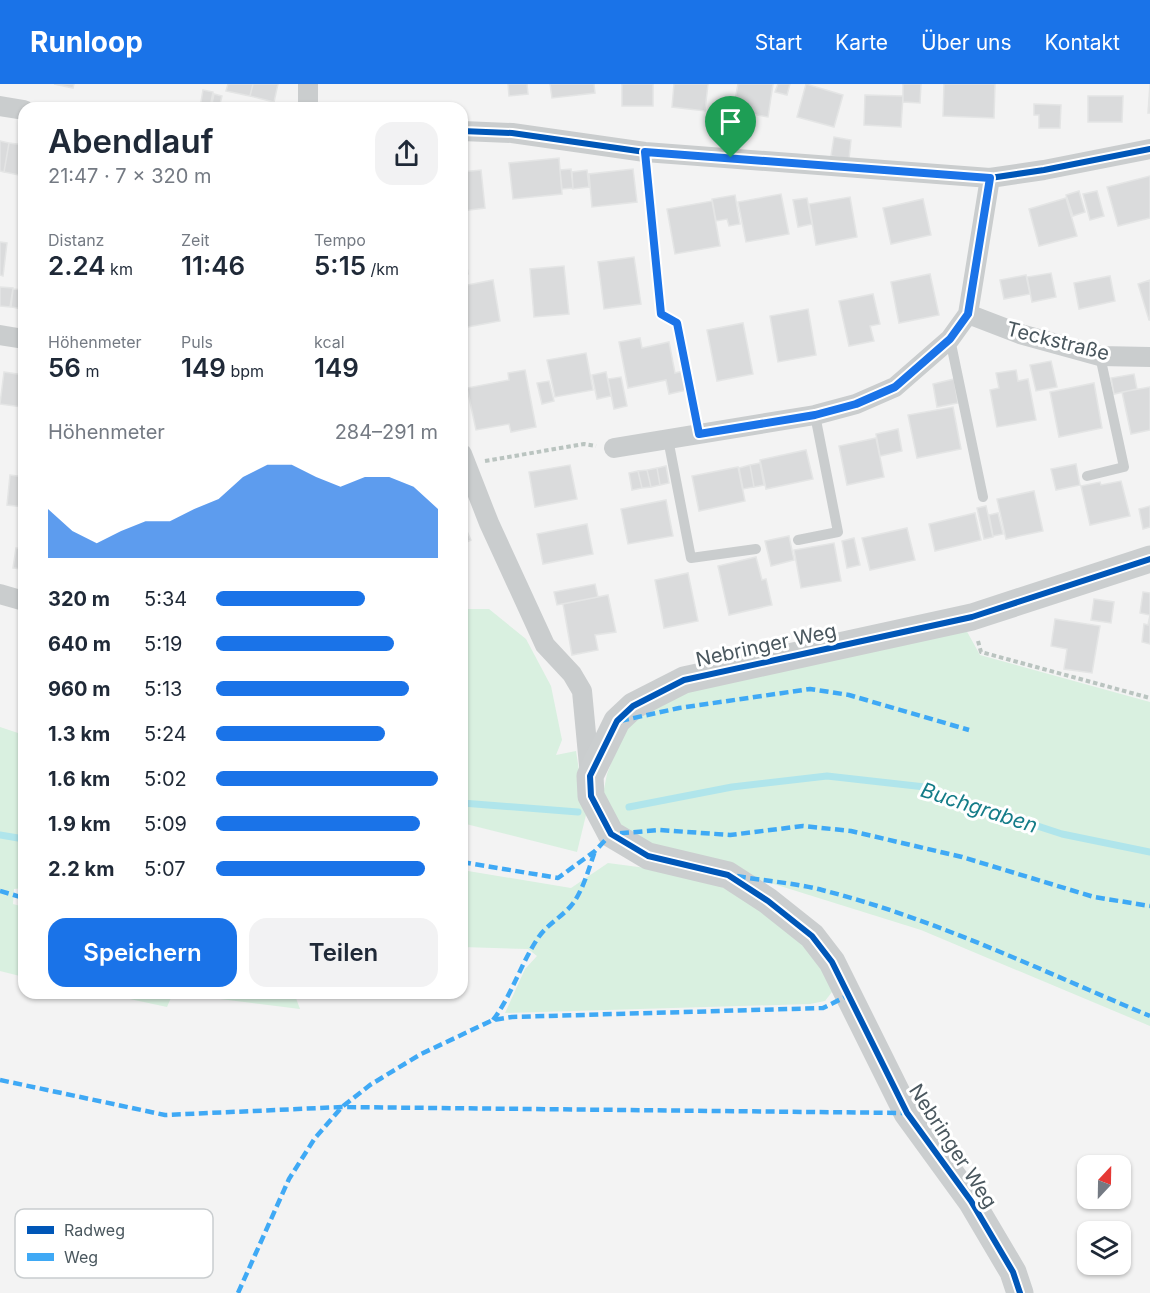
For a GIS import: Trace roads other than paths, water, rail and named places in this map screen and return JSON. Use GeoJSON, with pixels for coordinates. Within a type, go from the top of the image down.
{"type":"FeatureCollection","features":[{"type":"Feature","properties":{"kind":"street"},"geometry":{"type":"LineString","coordinates":[[308,84],[308,102]]}},
{"type":"Feature","properties":{"kind":"street"},"geometry":{"type":"LineString","coordinates":[[0,106],[18,109]]}},
{"type":"Feature","properties":{"kind":"street"},"geometry":{"type":"LineString","coordinates":[[468,131],[512,133],[645,152],[990,178],[1150,149]]}},
{"type":"Feature","properties":{"kind":"street"},"geometry":{"type":"LineString","coordinates":[[614,448],[815,415],[856,404],[895,387],[950,339],[968,314],[990,178]]}},
{"type":"Feature","properties":{"kind":"street","name":"Teckstraße"},"geometry":{"type":"LineString","coordinates":[[968,314],[1020,334],[1100,356],[1150,357]]}},
{"type":"Feature","properties":{"kind":"street"},"geometry":{"type":"LineString","coordinates":[[0,335],[18,338]]}},
{"type":"Feature","properties":{"kind":"street"},"geometry":{"type":"LineString","coordinates":[[468,469],[489,523],[544,645],[572,674],[582,691],[590,776]]}},
{"type":"Feature","properties":{"kind":"street","name":"Nebringer Weg"},"geometry":{"type":"LineString","coordinates":[[1020,1293],[1013,1272],[971,1201],[907,1113],[832,962],[812,936],[768,901],[728,875],[648,856],[611,834],[591,796],[590,776],[617,721],[633,706],[684,680],[972,616],[1150,559]]}},
{"type":"Feature","properties":{"kind":"street"},"geometry":{"type":"LineString","coordinates":[[0,594],[18,599]]}},
{"type":"Feature","properties":{"kind":"lane"},"geometry":{"type":"LineString","coordinates":[[950,339],[983,497]]}},
{"type":"Feature","properties":{"kind":"lane"},"geometry":{"type":"LineString","coordinates":[[1087,476],[1124,467],[1100,356]]}},
{"type":"Feature","properties":{"kind":"lane"},"geometry":{"type":"LineString","coordinates":[[798,540],[838,532],[815,415]]}},
{"type":"Feature","properties":{"kind":"lane"},"geometry":{"type":"LineString","coordinates":[[668,439],[691,558],[756,549]]}},
{"type":"Feature","properties":{"kind":"waterway","name":"Buchgraben"},"geometry":{"type":"LineString","coordinates":[[629,807],[732,787],[827,776],[925,787],[1062,834],[1150,852]]}},
{"type":"Feature","properties":{"kind":"waterway","name":"Buchgraben"},"geometry":{"type":"LineString","coordinates":[[468,803],[578,812]]}},
{"type":"Feature","properties":{"kind":"waterway","name":"Buchgraben"},"geometry":{"type":"LineString","coordinates":[[0,835],[18,838]]}}]}
